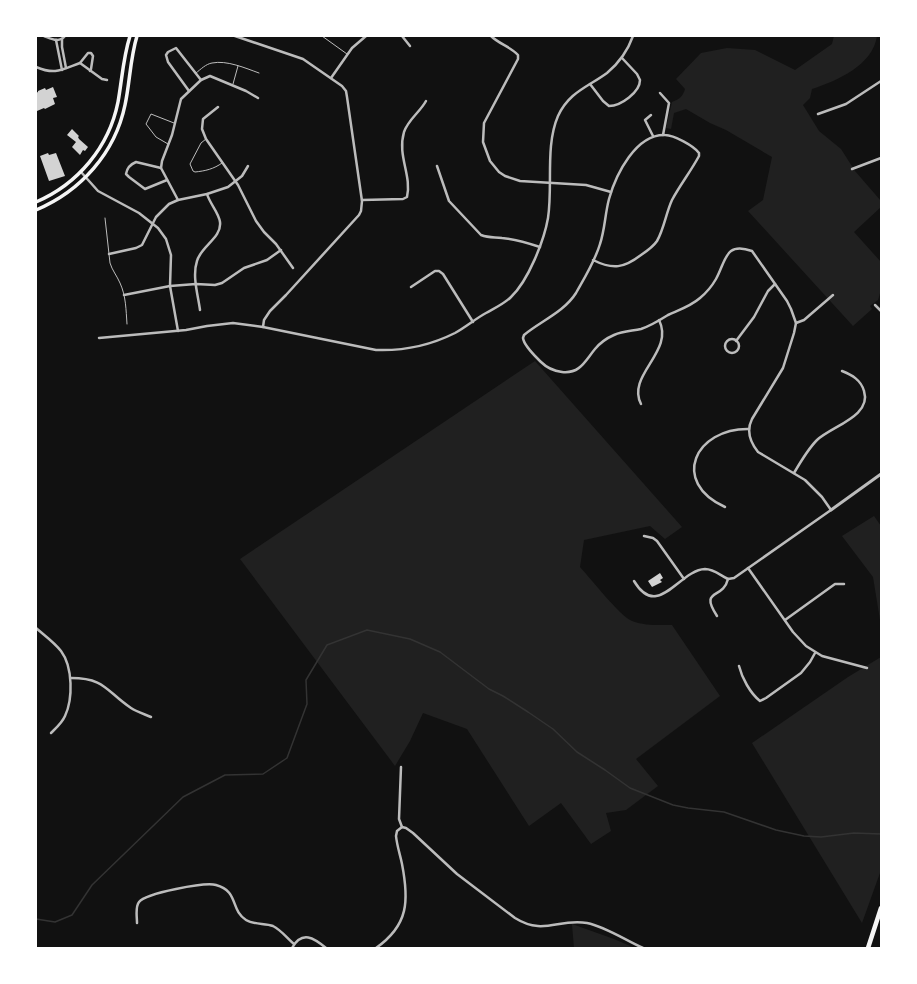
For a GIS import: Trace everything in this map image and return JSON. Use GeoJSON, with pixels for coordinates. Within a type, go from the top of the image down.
{"type":"FeatureCollection","features":[{"type":"Feature","properties":{"kind":"highway"},"geometry":{"type":"LineString","coordinates":[[868,948],[881,908]]}},
{"type":"Feature","properties":{"kind":"main road"},"geometry":{"type":"LineString","coordinates":[[36,202],[63,187],[76,177],[101,146],[113,122],[118,104],[125,56],[130,36]]}},
{"type":"Feature","properties":{"kind":"main road"},"geometry":{"type":"LineString","coordinates":[[36,210],[55,201],[82,182],[104,154],[119,125],[126,104],[132,59],[137,36]]}},
{"type":"Feature","properties":{"kind":"street"},"geometry":{"type":"LineString","coordinates":[[44,36],[56,40],[62,39],[65,36]]}},
{"type":"Feature","properties":{"kind":"street"},"geometry":{"type":"LineString","coordinates":[[235,36],[303,59],[342,86],[346,91],[362,200],[362,207],[359,215],[270,311],[264,320],[263,327]]}},
{"type":"Feature","properties":{"kind":"street"},"geometry":{"type":"LineString","coordinates":[[330,78],[354,46],[366,36]]}},
{"type":"Feature","properties":{"kind":"street"},"geometry":{"type":"LineString","coordinates":[[402,36],[410,46]]}},
{"type":"Feature","properties":{"kind":"street"},"geometry":{"type":"LineString","coordinates":[[491,36],[518,55],[518,59],[484,123],[482,139],[486,153],[495,167],[505,176],[520,181],[586,185],[611,192]]}},
{"type":"Feature","properties":{"kind":"street"},"geometry":{"type":"LineString","coordinates":[[99,338],[178,331],[233,323],[263,327],[376,350],[392,351],[442,339],[473,322],[494,310],[512,297],[524,279],[540,247],[548,219],[554,130],[558,116],[569,98],[609,71],[622,58],[633,36]]}},
{"type":"Feature","properties":{"kind":"street"},"geometry":{"type":"LineString","coordinates":[[62,39],[66,68]]}},
{"type":"Feature","properties":{"kind":"street"},"geometry":{"type":"LineString","coordinates":[[56,40],[62,70]]}},
{"type":"Feature","properties":{"kind":"street"},"geometry":{"type":"LineString","coordinates":[[189,91],[168,62],[166,55],[168,52],[176,48],[201,80]]}},
{"type":"Feature","properties":{"kind":"street"},"geometry":{"type":"LineString","coordinates":[[36,67],[46,71],[62,70],[80,63],[88,53],[91,53],[93,56],[90,71]]}},
{"type":"Feature","properties":{"kind":"street"},"geometry":{"type":"LineString","coordinates":[[590,84],[603,102],[609,106],[617,104],[627,98],[638,88],[640,80],[637,74],[622,58]]}},
{"type":"Feature","properties":{"kind":"street"},"geometry":{"type":"LineString","coordinates":[[80,63],[102,80],[107,80]]}},
{"type":"Feature","properties":{"kind":"street"},"geometry":{"type":"LineString","coordinates":[[178,200],[161,168],[181,99],[201,80],[210,76],[258,98]]}},
{"type":"Feature","properties":{"kind":"street"},"geometry":{"type":"LineString","coordinates":[[818,114],[846,104],[881,81]]}},
{"type":"Feature","properties":{"kind":"street"},"geometry":{"type":"LineString","coordinates":[[660,93],[669,103],[663,135]]}},
{"type":"Feature","properties":{"kind":"street"},"geometry":{"type":"LineString","coordinates":[[362,200],[403,199],[407,197],[407,176],[402,152],[402,144],[408,123],[426,101]]}},
{"type":"Feature","properties":{"kind":"street"},"geometry":{"type":"LineString","coordinates":[[218,107],[203,119],[202,129],[206,139],[235,182],[256,221],[281,250],[293,268]]}},
{"type":"Feature","properties":{"kind":"street"},"geometry":{"type":"LineString","coordinates":[[651,115],[645,120],[653,136]]}},
{"type":"Feature","properties":{"kind":"street"},"geometry":{"type":"LineString","coordinates":[[593,260],[602,265],[618,267],[635,260],[649,250],[657,241],[677,190],[695,164],[700,153],[696,149],[669,135],[653,136],[642,143],[630,156],[619,174],[611,192],[600,244],[571,300],[524,335],[523,338],[525,344],[541,362],[550,369],[572,372],[585,364],[600,344],[612,336],[619,333],[640,329],[694,303],[700,298],[716,278],[727,255],[735,248],[742,248],[752,251],[791,309],[796,323],[783,368],[752,419],[749,429],[749,436],[758,452],[794,473],[814,488],[831,510]]}},
{"type":"Feature","properties":{"kind":"street"},"geometry":{"type":"LineString","coordinates":[[852,169],[881,158]]}},
{"type":"Feature","properties":{"kind":"street"},"geometry":{"type":"LineString","coordinates":[[161,168],[136,162],[128,168],[126,174],[145,189],[167,180]]}},
{"type":"Feature","properties":{"kind":"street"},"geometry":{"type":"LineString","coordinates":[[109,254],[142,245],[156,216],[163,209],[178,200],[207,194],[228,187],[242,176],[248,166]]}},
{"type":"Feature","properties":{"kind":"street"},"geometry":{"type":"LineString","coordinates":[[437,166],[449,201],[481,235],[488,238],[501,238],[540,247]]}},
{"type":"Feature","properties":{"kind":"street"},"geometry":{"type":"LineString","coordinates":[[81,172],[98,191],[139,213],[153,223],[166,239],[171,255],[170,286],[178,331]]}},
{"type":"Feature","properties":{"kind":"street"},"geometry":{"type":"LineString","coordinates":[[200,310],[196,284],[197,261],[202,251],[218,233],[220,228],[219,218],[207,194]]}},
{"type":"Feature","properties":{"kind":"street"},"geometry":{"type":"LineString","coordinates":[[124,295],[170,286],[196,284],[215,285],[222,283],[244,268],[267,260],[281,250]]}},
{"type":"Feature","properties":{"kind":"street"},"geometry":{"type":"LineString","coordinates":[[411,287],[435,271],[439,271],[443,274],[473,322]]}},
{"type":"Feature","properties":{"kind":"street"},"geometry":{"type":"LineString","coordinates":[[736,341],[754,317],[768,291],[775,284]]}},
{"type":"Feature","properties":{"kind":"street"},"geometry":{"type":"LineString","coordinates":[[796,323],[804,320],[833,295]]}},
{"type":"Feature","properties":{"kind":"street"},"geometry":{"type":"LineString","coordinates":[[875,305],[881,311]]}},
{"type":"Feature","properties":{"kind":"street"},"geometry":{"type":"LineString","coordinates":[[641,404],[638,396],[638,387],[663,338],[663,331],[659,320]]}},
{"type":"Feature","properties":{"kind":"street"},"geometry":{"type":"LineString","coordinates":[[732,339],[736,341],[738,344],[738,350],[734,353],[729,353],[725,349],[725,344],[732,339]]}},
{"type":"Feature","properties":{"kind":"street"},"geometry":{"type":"LineString","coordinates":[[794,473],[805,455],[818,440],[833,428],[856,415],[864,405],[865,394],[860,383],[856,378],[842,371]]}},
{"type":"Feature","properties":{"kind":"street"},"geometry":{"type":"LineString","coordinates":[[725,507],[716,503],[700,486],[694,472],[695,460],[699,450],[711,440],[733,429],[749,429]]}},
{"type":"Feature","properties":{"kind":"street"},"geometry":{"type":"LineString","coordinates":[[634,581],[643,593],[654,596],[665,593],[695,572],[705,569],[728,579],[734,578],[881,474]]}},
{"type":"Feature","properties":{"kind":"street"},"geometry":{"type":"LineString","coordinates":[[644,536],[653,538],[657,541],[684,579]]}},
{"type":"Feature","properties":{"kind":"street"},"geometry":{"type":"LineString","coordinates":[[748,568],[798,639],[815,653],[838,661],[867,668]]}},
{"type":"Feature","properties":{"kind":"street"},"geometry":{"type":"LineString","coordinates":[[717,616],[710,606],[710,600],[724,588],[728,579]]}},
{"type":"Feature","properties":{"kind":"street"},"geometry":{"type":"LineString","coordinates":[[785,620],[835,584],[844,584]]}},
{"type":"Feature","properties":{"kind":"street"},"geometry":{"type":"LineString","coordinates":[[36,628],[61,651],[68,664],[71,678],[68,710],[64,718],[51,733]]}},
{"type":"Feature","properties":{"kind":"street"},"geometry":{"type":"LineString","coordinates":[[739,666],[745,681],[760,701],[801,673],[815,653]]}},
{"type":"Feature","properties":{"kind":"street"},"geometry":{"type":"LineString","coordinates":[[71,678],[79,678],[100,683],[131,708],[151,717]]}},
{"type":"Feature","properties":{"kind":"street"},"geometry":{"type":"LineString","coordinates":[[401,767],[399,820],[402,827],[413,833],[461,878],[523,923],[542,927],[570,923],[586,923],[643,948]]}},
{"type":"Feature","properties":{"kind":"street"},"geometry":{"type":"LineString","coordinates":[[376,948],[395,932],[401,922],[404,912],[404,876],[396,836],[397,830],[402,827]]}},
{"type":"Feature","properties":{"kind":"street"},"geometry":{"type":"LineString","coordinates":[[137,923],[138,905],[145,897],[160,892],[204,884],[216,884],[230,892],[239,912],[246,920],[273,926],[294,944]]}},
{"type":"Feature","properties":{"kind":"street"},"geometry":{"type":"LineString","coordinates":[[292,948],[300,939],[308,937],[314,938],[326,948]]}},
{"type":"Feature","properties":{"kind":"lane"},"geometry":{"type":"LineString","coordinates":[[322,36],[347,55]]}},
{"type":"Feature","properties":{"kind":"lane"},"geometry":{"type":"LineString","coordinates":[[196,73],[212,63],[219,62],[259,73]]}},
{"type":"Feature","properties":{"kind":"lane"},"geometry":{"type":"LineString","coordinates":[[232,85],[238,66]]}},
{"type":"Feature","properties":{"kind":"lane"},"geometry":{"type":"LineString","coordinates":[[169,144],[156,137],[146,124],[151,114],[175,123]]}},
{"type":"Feature","properties":{"kind":"lane"},"geometry":{"type":"LineString","coordinates":[[206,139],[201,143],[190,164],[193,171],[203,171],[217,167],[222,163]]}},
{"type":"Feature","properties":{"kind":"lane"},"geometry":{"type":"LineString","coordinates":[[105,218],[112,270],[118,278],[124,295],[127,324]]}},
{"type":"Feature","properties":{"kind":"shaded area"},"geometry":{"type":"Polygon","coordinates":[[[834,36],[877,36],[869,55],[861,63],[842,76],[812,89],[810,98],[803,105],[819,131],[841,149],[855,171],[881,201],[881,207],[854,232],[881,262],[881,290],[878,300],[870,306],[872,309],[853,326],[748,211],[763,200],[772,157],[686,109],[674,113],[671,129],[666,128],[672,102],[681,97],[685,89],[676,79],[701,53],[727,48],[755,50],[795,70],[832,44],[834,36]]]}},
{"type":"Feature","properties":{"kind":"shaded area"},"geometry":{"type":"Polygon","coordinates":[[[535,361],[682,527],[665,539],[650,526],[584,540],[580,567],[613,605],[627,618],[642,624],[672,625],[720,696],[636,759],[658,786],[626,810],[606,813],[611,831],[591,844],[561,803],[529,826],[467,729],[423,713],[410,741],[395,766],[240,559],[535,361]]]}},
{"type":"Feature","properties":{"kind":"shaded area"},"geometry":{"type":"Polygon","coordinates":[[[874,516],[881,526],[881,626],[873,577],[842,536],[874,516]]]}},
{"type":"Feature","properties":{"kind":"shaded area"},"geometry":{"type":"Polygon","coordinates":[[[881,657],[881,870],[862,923],[752,743],[848,677],[881,657]]]}},
{"type":"Feature","properties":{"kind":"shaded area"},"geometry":{"type":"Polygon","coordinates":[[[572,924],[614,939],[635,948],[574,948],[572,924]]]}},
{"type":"Feature","properties":{"kind":"building"},"geometry":{"type":"Polygon","coordinates":[[[53,87],[57,97],[53,98],[55,104],[37,111],[36,93],[45,88],[46,90],[53,87]]]}},
{"type":"Feature","properties":{"kind":"building"},"geometry":{"type":"Polygon","coordinates":[[[72,129],[79,136],[79,139],[88,147],[85,151],[83,150],[80,155],[72,147],[76,142],[67,135],[72,129]]]}},
{"type":"Feature","properties":{"kind":"building"},"geometry":{"type":"Polygon","coordinates":[[[48,153],[49,155],[56,153],[65,176],[49,181],[40,156],[48,153]]]}},
{"type":"Feature","properties":{"kind":"building"},"geometry":{"type":"Polygon","coordinates":[[[660,573],[663,578],[660,580],[662,582],[652,587],[648,581],[660,573]]]}},
{"type":"Feature","properties":{"kind":"waterway"},"geometry":{"type":"LineString","coordinates":[[36,919],[55,922],[72,915],[92,885],[183,797],[225,775],[263,774],[287,758],[307,704],[306,680],[327,645],[367,630],[410,639],[440,652],[489,689],[503,696],[553,729],[577,752],[630,788],[673,805],[724,812],[776,830],[804,836],[821,837],[854,833],[881,834]]}}]}
